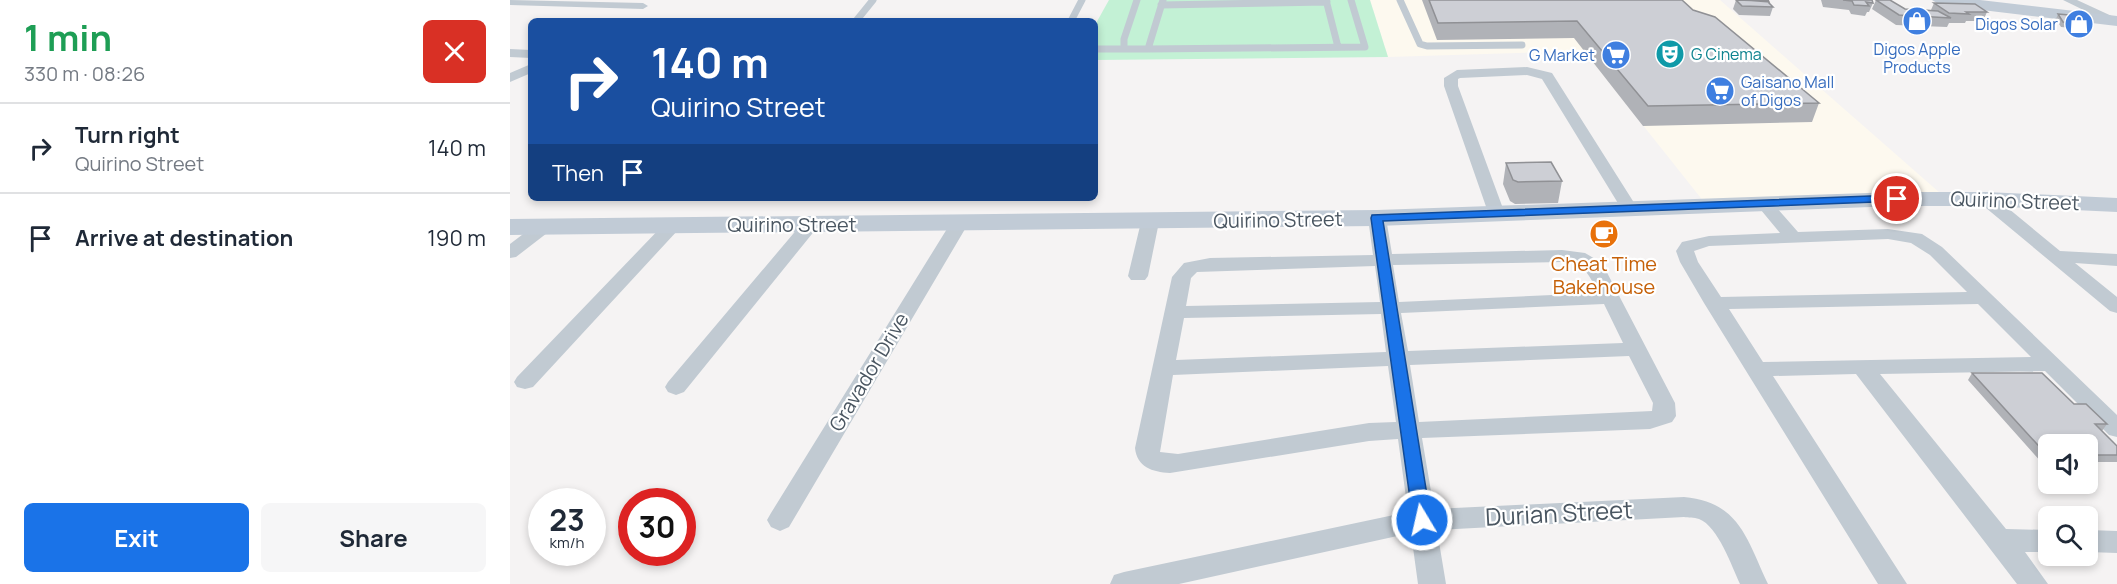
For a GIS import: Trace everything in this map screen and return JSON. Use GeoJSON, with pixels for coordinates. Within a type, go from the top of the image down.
{"type":"FeatureCollection","features":[{"type":"Feature","properties":{"kind":"street"},"geometry":{"type":"LineString","coordinates":[[1940,0],[2114,20]]}},
{"type":"Feature","properties":{"kind":"street"},"geometry":{"type":"LineString","coordinates":[[2068,0],[2114,20]]}},
{"type":"Feature","properties":{"kind":"street"},"geometry":{"type":"LineString","coordinates":[[510,2],[646,3]]}},
{"type":"Feature","properties":{"kind":"street"},"geometry":{"type":"LineString","coordinates":[[633,18],[646,3]]}},
{"type":"Feature","properties":{"kind":"street"},"geometry":{"type":"LineString","coordinates":[[510,53],[528,54]]}},
{"type":"Feature","properties":{"kind":"street"},"geometry":{"type":"LineString","coordinates":[[510,78],[528,69]]}},
{"type":"Feature","properties":{"kind":"street"},"geometry":{"type":"LineString","coordinates":[[1496,214],[1451,86],[1451,78],[1457,74],[1532,71],[1547,76],[1630,209]]}},
{"type":"Feature","properties":{"kind":"street","name":"Quirino Street"},"geometry":{"type":"LineString","coordinates":[[510,226],[959,224],[1377,218],[1897,199],[1986,199],[2117,205]]}},
{"type":"Feature","properties":{"kind":"street"},"geometry":{"type":"LineString","coordinates":[[1986,199],[2117,307]]}},
{"type":"Feature","properties":{"kind":"street"},"geometry":{"type":"LineString","coordinates":[[1764,204],[1794,237]]}},
{"type":"Feature","properties":{"kind":"street"},"geometry":{"type":"LineString","coordinates":[[1377,218],[1432,584]]}},
{"type":"Feature","properties":{"kind":"street"},"geometry":{"type":"LineString","coordinates":[[1138,276],[1150,222]]}},
{"type":"Feature","properties":{"kind":"street","name":"Gravador Drive"},"geometry":{"type":"LineString","coordinates":[[780,520],[959,224]]}},
{"type":"Feature","properties":{"kind":"street"},"geometry":{"type":"LineString","coordinates":[[676,387],[810,225]]}},
{"type":"Feature","properties":{"kind":"street"},"geometry":{"type":"LineString","coordinates":[[510,253],[545,226]]}},
{"type":"Feature","properties":{"kind":"street"},"geometry":{"type":"LineString","coordinates":[[525,382],[672,226]]}},
{"type":"Feature","properties":{"kind":"street"},"geometry":{"type":"LineString","coordinates":[[1893,584],[1686,257],[1685,251],[1688,246],[1709,241],[1794,237],[1888,234],[1916,238],[1931,246],[2117,429]]}},
{"type":"Feature","properties":{"kind":"street"},"geometry":{"type":"LineString","coordinates":[[2055,256],[2117,260]]}},
{"type":"Feature","properties":{"kind":"street"},"geometry":{"type":"LineString","coordinates":[[1578,257],[1595,267],[1664,403],[1664,416],[1659,419],[1408,429],[1330,437],[1178,463],[1154,462],[1148,456],[1147,448],[1182,277],[1191,267],[1383,260],[1578,257]]}},
{"type":"Feature","properties":{"kind":"street"},"geometry":{"type":"LineString","coordinates":[[1175,312],[1390,308],[1611,298]]}},
{"type":"Feature","properties":{"kind":"street"},"geometry":{"type":"LineString","coordinates":[[1714,303],[1985,298]]}},
{"type":"Feature","properties":{"kind":"street"},"geometry":{"type":"LineString","coordinates":[[1164,368],[1636,349]]}},
{"type":"Feature","properties":{"kind":"street"},"geometry":{"type":"LineString","coordinates":[[1756,369],[2052,364]]}},
{"type":"Feature","properties":{"kind":"street"},"geometry":{"type":"LineString","coordinates":[[1862,367],[2034,584]]}},
{"type":"Feature","properties":{"kind":"street","name":"Durian Street"},"geometry":{"type":"LineString","coordinates":[[1124,584],[1422,520],[1684,507],[1712,513],[1727,532],[1754,584]]}},
{"type":"Feature","properties":{"kind":"street"},"geometry":{"type":"LineString","coordinates":[[2000,540],[2038,541]]}},
{"type":"Feature","properties":{"kind":"street"},"geometry":{"type":"LineString","coordinates":[[2098,541],[2117,542]]}},
{"type":"Feature","properties":{"kind":"lane"},"geometry":{"type":"LineString","coordinates":[[858,18],[873,0]]}},
{"type":"Feature","properties":{"kind":"lane"},"geometry":{"type":"LineString","coordinates":[[1073,18],[1082,0]]}},
{"type":"Feature","properties":{"kind":"lane"},"geometry":{"type":"LineString","coordinates":[[1124,49],[1124,39],[1137,0]]}},
{"type":"Feature","properties":{"kind":"lane"},"geometry":{"type":"LineString","coordinates":[[1098,49],[1365,47],[1352,0]]}},
{"type":"Feature","properties":{"kind":"lane"},"geometry":{"type":"LineString","coordinates":[[1400,0],[1420,44],[1427,46],[1522,45]]}},
{"type":"Feature","properties":{"kind":"lane"},"geometry":{"type":"LineString","coordinates":[[1148,49],[1162,3],[1327,1],[1338,47]]}},
{"type":"Feature","properties":{"kind":"shaded area","name":"Gaisano Mall of Digos"},"geometry":{"type":"Polygon","coordinates":[[[1370,0],[1720,0],[1940,193],[1704,202],[1584,51],[1388,57],[1370,0]]]}},
{"type":"Feature","properties":{"kind":"green space"},"geometry":{"type":"Polygon","coordinates":[[[1109,0],[1370,0],[1388,57],[1098,60],[1098,20],[1109,0]]]}},
{"type":"Feature","properties":{"kind":"building"},"geometry":{"type":"Polygon","coordinates":[[[1429,0],[1682,0],[1693,10],[1715,17],[1819,103],[1648,106],[1577,21],[1438,23],[1429,0]]]}},
{"type":"Feature","properties":{"kind":"building"},"geometry":{"type":"Polygon","coordinates":[[[1736,0],[1767,1],[1773,7],[1742,6],[1736,0]]]}},
{"type":"Feature","properties":{"kind":"building"},"geometry":{"type":"Polygon","coordinates":[[[1745,0],[1768,0],[1769,2],[1745,0]]]}},
{"type":"Feature","properties":{"kind":"building"},"geometry":{"type":"Polygon","coordinates":[[[1843,0],[1872,0],[1873,3],[1866,2],[1869,6],[1854,5],[1852,1],[1843,0]]]}},
{"type":"Feature","properties":{"kind":"building"},"geometry":{"type":"Polygon","coordinates":[[[1876,0],[1890,0],[1905,9],[1938,11],[1951,18],[1899,15],[1876,0]]]}},
{"type":"Feature","properties":{"kind":"building"},"geometry":{"type":"Polygon","coordinates":[[[1934,3],[1975,4],[1987,12],[1949,13],[1934,3]]]}},
{"type":"Feature","properties":{"kind":"building"},"geometry":{"type":"Polygon","coordinates":[[[2058,14],[2069,15],[2074,23],[2063,22],[2058,14]]]}},
{"type":"Feature","properties":{"kind":"building"},"geometry":{"type":"Polygon","coordinates":[[[1551,162],[1562,181],[1518,182],[1513,180],[1506,163],[1551,162]]]}},
{"type":"Feature","properties":{"kind":"building"},"geometry":{"type":"Polygon","coordinates":[[[1972,373],[2042,373],[2074,404],[2086,404],[2107,424],[2095,424],[2117,446],[2117,455],[2098,455],[2098,434],[2038,434],[2038,445],[1972,373]]]}},
{"type":"Feature","properties":{"kind":"place","name":"Digos Apple Products"},"geometry":{"type":"Point","coordinates":[1917,21]}},
{"type":"Feature","properties":{"kind":"place","name":"Digos Solar"},"geometry":{"type":"Point","coordinates":[2079,24]}},
{"type":"Feature","properties":{"kind":"place","name":"G Cinema"},"geometry":{"type":"Point","coordinates":[1670,54]}},
{"type":"Feature","properties":{"kind":"place","name":"G Market"},"geometry":{"type":"Point","coordinates":[1616,55]}},
{"type":"Feature","properties":{"kind":"place","name":"Gaisano Mall of Digos"},"geometry":{"type":"Point","coordinates":[1720,91]}},
{"type":"Feature","properties":{"kind":"place","name":"Cheat Time Bakehouse"},"geometry":{"type":"Point","coordinates":[1604,234]}},
{"type":"Feature","properties":{"kind":"route"},"geometry":{"type":"LineString","coordinates":[[1422,520],[1377,218],[1897,199]]}}]}
